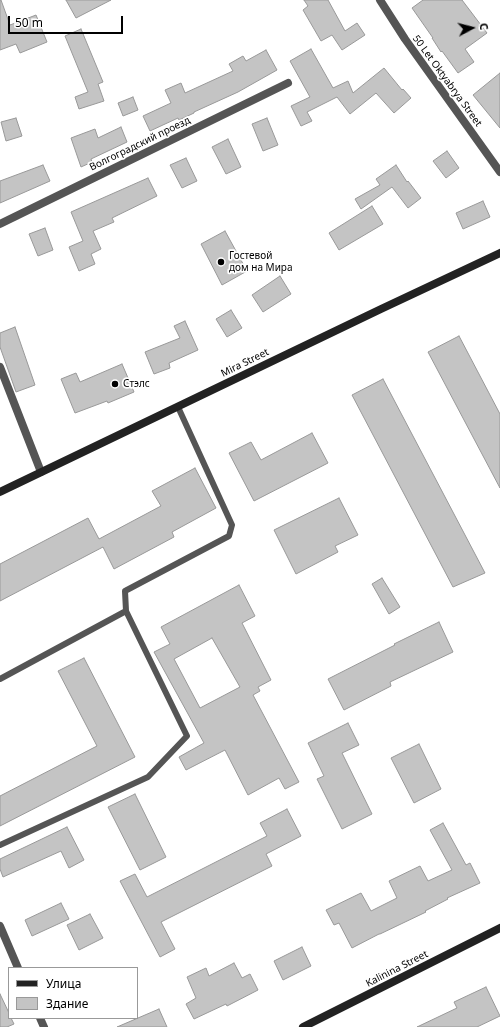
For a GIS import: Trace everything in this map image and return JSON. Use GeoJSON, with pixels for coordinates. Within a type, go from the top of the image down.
{"type":"FeatureCollection","features":[{"type":"Feature","properties":{"kind":"street","name":"50 Let Oktyabrya Street"},"geometry":{"type":"LineString","coordinates":[[380,0],[404,39],[500,172]]}},
{"type":"Feature","properties":{"kind":"street","name":"Волгоградский проезд"},"geometry":{"type":"LineString","coordinates":[[0,224],[288,83]]}},
{"type":"Feature","properties":{"kind":"street","name":"Mira Street"},"geometry":{"type":"LineString","coordinates":[[0,492],[500,253]]}},
{"type":"Feature","properties":{"kind":"street"},"geometry":{"type":"LineString","coordinates":[[0,367],[41,472]]}},
{"type":"Feature","properties":{"kind":"street"},"geometry":{"type":"LineString","coordinates":[[0,926],[18,967]]}},
{"type":"Feature","properties":{"kind":"street","name":"Kalinina Street"},"geometry":{"type":"LineString","coordinates":[[303,1027],[500,928]]}},
{"type":"Feature","properties":{"kind":"lane"},"geometry":{"type":"LineString","coordinates":[[0,845],[148,777],[187,736],[126,611],[125,591],[229,536],[232,525],[178,407]]}},
{"type":"Feature","properties":{"kind":"lane"},"geometry":{"type":"LineString","coordinates":[[0,678],[126,611]]}},
{"type":"Feature","properties":{"kind":"building"},"geometry":{"type":"Polygon","coordinates":[[[0,0],[10,25],[36,15],[47,42],[20,53],[16,44],[0,50],[0,0]]]}},
{"type":"Feature","properties":{"kind":"building"},"geometry":{"type":"Polygon","coordinates":[[[66,0],[111,0],[76,18],[66,0]]]}},
{"type":"Feature","properties":{"kind":"building"},"geometry":{"type":"Polygon","coordinates":[[[304,0],[328,0],[345,31],[357,23],[365,35],[342,50],[332,35],[321,41],[303,10],[308,6],[304,0]]]}},
{"type":"Feature","properties":{"kind":"building"},"geometry":{"type":"Polygon","coordinates":[[[423,0],[462,0],[487,33],[465,49],[474,62],[458,73],[442,51],[441,52],[412,8],[423,0]]]}},
{"type":"Feature","properties":{"kind":"building"},"geometry":{"type":"Polygon","coordinates":[[[81,29],[103,82],[98,84],[104,101],[79,109],[75,97],[88,92],[65,36],[81,29]]]}},
{"type":"Feature","properties":{"kind":"building"},"geometry":{"type":"Polygon","coordinates":[[[311,49],[333,88],[348,81],[353,93],[384,68],[402,90],[403,89],[411,98],[394,113],[376,93],[350,114],[337,97],[307,112],[312,121],[301,126],[291,106],[310,97],[290,61],[311,49]]]}},
{"type":"Feature","properties":{"kind":"building"},"geometry":{"type":"Polygon","coordinates":[[[266,50],[277,70],[238,92],[179,120],[178,118],[150,131],[143,116],[171,103],[165,90],[181,83],[185,93],[233,71],[229,64],[243,56],[246,61],[266,50]]]}},
{"type":"Feature","properties":{"kind":"building"},"geometry":{"type":"Polygon","coordinates":[[[500,73],[500,128],[473,95],[500,73]]]}},
{"type":"Feature","properties":{"kind":"building"},"geometry":{"type":"Polygon","coordinates":[[[133,97],[138,110],[123,116],[118,103],[133,97]]]}},
{"type":"Feature","properties":{"kind":"building"},"geometry":{"type":"Polygon","coordinates":[[[16,118],[22,136],[6,141],[1,122],[16,118]]]}},
{"type":"Feature","properties":{"kind":"building"},"geometry":{"type":"Polygon","coordinates":[[[267,118],[278,145],[263,151],[252,124],[267,118]]]}},
{"type":"Feature","properties":{"kind":"building"},"geometry":{"type":"Polygon","coordinates":[[[121,127],[127,142],[91,159],[92,162],[81,167],[71,138],[95,129],[98,138],[121,127]]]}},
{"type":"Feature","properties":{"kind":"building"},"geometry":{"type":"Polygon","coordinates":[[[228,139],[241,167],[226,174],[212,147],[228,139]]]}},
{"type":"Feature","properties":{"kind":"building"},"geometry":{"type":"Polygon","coordinates":[[[447,151],[459,168],[446,178],[433,161],[447,151]]]}},
{"type":"Feature","properties":{"kind":"building"},"geometry":{"type":"Polygon","coordinates":[[[186,158],[197,181],[182,188],[170,165],[186,158]]]}},
{"type":"Feature","properties":{"kind":"building"},"geometry":{"type":"Polygon","coordinates":[[[43,165],[50,181],[0,203],[0,181],[43,165]]]}},
{"type":"Feature","properties":{"kind":"building"},"geometry":{"type":"Polygon","coordinates":[[[396,165],[407,182],[408,181],[421,198],[408,208],[392,187],[361,209],[355,199],[380,185],[376,179],[396,165]]]}},
{"type":"Feature","properties":{"kind":"building"},"geometry":{"type":"Polygon","coordinates":[[[148,178],[157,196],[112,218],[114,222],[93,231],[101,249],[91,254],[95,264],[79,271],[69,247],[83,241],[71,212],[148,178]]]}},
{"type":"Feature","properties":{"kind":"building"},"geometry":{"type":"Polygon","coordinates":[[[483,201],[490,217],[463,229],[456,213],[483,201]]]}},
{"type":"Feature","properties":{"kind":"building"},"geometry":{"type":"Polygon","coordinates":[[[372,206],[383,224],[339,250],[329,233],[372,206]]]}},
{"type":"Feature","properties":{"kind":"building"},"geometry":{"type":"Polygon","coordinates":[[[45,228],[53,250],[38,256],[29,234],[45,228]]]}},
{"type":"Feature","properties":{"kind":"building"},"geometry":{"type":"Polygon","coordinates":[[[225,231],[247,271],[222,285],[201,244],[225,231]]]}},
{"type":"Feature","properties":{"kind":"building"},"geometry":{"type":"Polygon","coordinates":[[[280,276],[291,294],[263,312],[252,295],[280,276]]]}},
{"type":"Feature","properties":{"kind":"building"},"geometry":{"type":"Polygon","coordinates":[[[231,310],[242,328],[227,337],[216,319],[231,310]]]}},
{"type":"Feature","properties":{"kind":"building"},"geometry":{"type":"Polygon","coordinates":[[[185,321],[198,350],[169,363],[170,368],[154,374],[145,352],[180,338],[174,326],[185,321]]]}},
{"type":"Feature","properties":{"kind":"building"},"geometry":{"type":"Polygon","coordinates":[[[15,327],[35,385],[16,392],[0,347],[0,333],[15,327]]]}},
{"type":"Feature","properties":{"kind":"building"},"geometry":{"type":"Polygon","coordinates":[[[459,336],[500,414],[500,488],[428,352],[459,336]]]}},
{"type":"Feature","properties":{"kind":"building"},"geometry":{"type":"Polygon","coordinates":[[[122,364],[134,392],[108,403],[107,401],[75,413],[61,379],[76,373],[80,382],[122,364]]]}},
{"type":"Feature","properties":{"kind":"building"},"geometry":{"type":"Polygon","coordinates":[[[383,379],[485,573],[453,587],[352,395],[383,379]]]}},
{"type":"Feature","properties":{"kind":"building"},"geometry":{"type":"Polygon","coordinates":[[[312,433],[328,463],[254,501],[229,453],[251,442],[261,460],[312,433]]]}},
{"type":"Feature","properties":{"kind":"building"},"geometry":{"type":"Polygon","coordinates":[[[195,468],[216,508],[172,532],[174,537],[114,569],[103,547],[0,601],[0,564],[88,518],[99,539],[161,506],[152,491],[195,468]]]}},
{"type":"Feature","properties":{"kind":"building"},"geometry":{"type":"Polygon","coordinates":[[[339,498],[358,535],[335,546],[338,552],[296,574],[274,530],[339,498]]]}},
{"type":"Feature","properties":{"kind":"building"},"geometry":{"type":"Polygon","coordinates":[[[382,578],[400,607],[389,614],[372,584],[382,578]]]}},
{"type":"Feature","properties":{"kind":"building"},"geometry":{"type":"Polygon","coordinates":[[[239,585],[255,616],[242,623],[271,680],[258,687],[260,691],[253,695],[299,782],[285,789],[279,778],[248,795],[225,750],[186,770],[179,757],[204,743],[154,652],[170,644],[161,627],[239,585]],[[212,638],[174,659],[200,708],[240,687],[212,638]]]}},
{"type":"Feature","properties":{"kind":"building"},"geometry":{"type":"Polygon","coordinates":[[[439,622],[453,652],[390,682],[391,686],[344,710],[328,679],[439,622]]]}},
{"type":"Feature","properties":{"kind":"building"},"geometry":{"type":"Polygon","coordinates":[[[84,658],[135,757],[0,826],[0,796],[97,746],[58,671],[84,658]]]}},
{"type":"Feature","properties":{"kind":"building"},"geometry":{"type":"Polygon","coordinates":[[[348,723],[359,745],[342,753],[372,814],[342,829],[317,779],[324,776],[308,743],[348,723]]]}},
{"type":"Feature","properties":{"kind":"building"},"geometry":{"type":"Polygon","coordinates":[[[419,744],[441,789],[414,803],[391,758],[419,744]]]}},
{"type":"Feature","properties":{"kind":"building"},"geometry":{"type":"Polygon","coordinates":[[[135,794],[166,857],[140,870],[108,807],[135,794]]]}},
{"type":"Feature","properties":{"kind":"building"},"geometry":{"type":"Polygon","coordinates":[[[287,809],[301,836],[266,854],[272,866],[161,922],[175,949],[160,957],[120,881],[135,874],[147,897],[267,836],[260,823],[287,809]]]}},
{"type":"Feature","properties":{"kind":"building"},"geometry":{"type":"Polygon","coordinates":[[[443,823],[466,865],[470,863],[480,883],[447,898],[448,899],[425,911],[426,912],[352,948],[339,923],[334,925],[326,910],[361,893],[371,911],[397,898],[389,881],[420,866],[428,881],[452,870],[430,830],[443,823]]]}},
{"type":"Feature","properties":{"kind":"building"},"geometry":{"type":"Polygon","coordinates":[[[67,827],[84,860],[69,868],[61,851],[3,877],[0,869],[0,859],[67,827]]]}},
{"type":"Feature","properties":{"kind":"building"},"geometry":{"type":"Polygon","coordinates":[[[61,903],[69,919],[32,936],[25,920],[61,903]]]}},
{"type":"Feature","properties":{"kind":"building"},"geometry":{"type":"Polygon","coordinates":[[[90,914],[103,938],[79,950],[67,925],[90,914]]]}},
{"type":"Feature","properties":{"kind":"building"},"geometry":{"type":"Polygon","coordinates":[[[302,947],[311,966],[283,980],[274,961],[302,947]]]}},
{"type":"Feature","properties":{"kind":"building"},"geometry":{"type":"Polygon","coordinates":[[[234,963],[242,978],[250,974],[258,990],[227,1006],[226,1004],[194,1019],[186,1004],[196,998],[187,977],[206,968],[209,976],[234,963]]]}},
{"type":"Feature","properties":{"kind":"building"},"geometry":{"type":"Polygon","coordinates":[[[486,987],[500,1016],[477,1027],[417,1027],[457,1008],[454,1002],[486,987]]]}},
{"type":"Feature","properties":{"kind":"building"},"geometry":{"type":"Polygon","coordinates":[[[0,994],[8,1011],[8,1019],[12,1019],[14,1024],[7,1027],[0,1027],[0,994]]]}},
{"type":"Feature","properties":{"kind":"building"},"geometry":{"type":"Polygon","coordinates":[[[159,1009],[167,1027],[117,1027],[159,1009]]]}},
{"type":"Feature","properties":{"kind":"place","name":"Гостевой дом на Мира"},"geometry":{"type":"Point","coordinates":[221,262]}},
{"type":"Feature","properties":{"kind":"place","name":"Стэлс"},"geometry":{"type":"Point","coordinates":[115,384]}}]}
